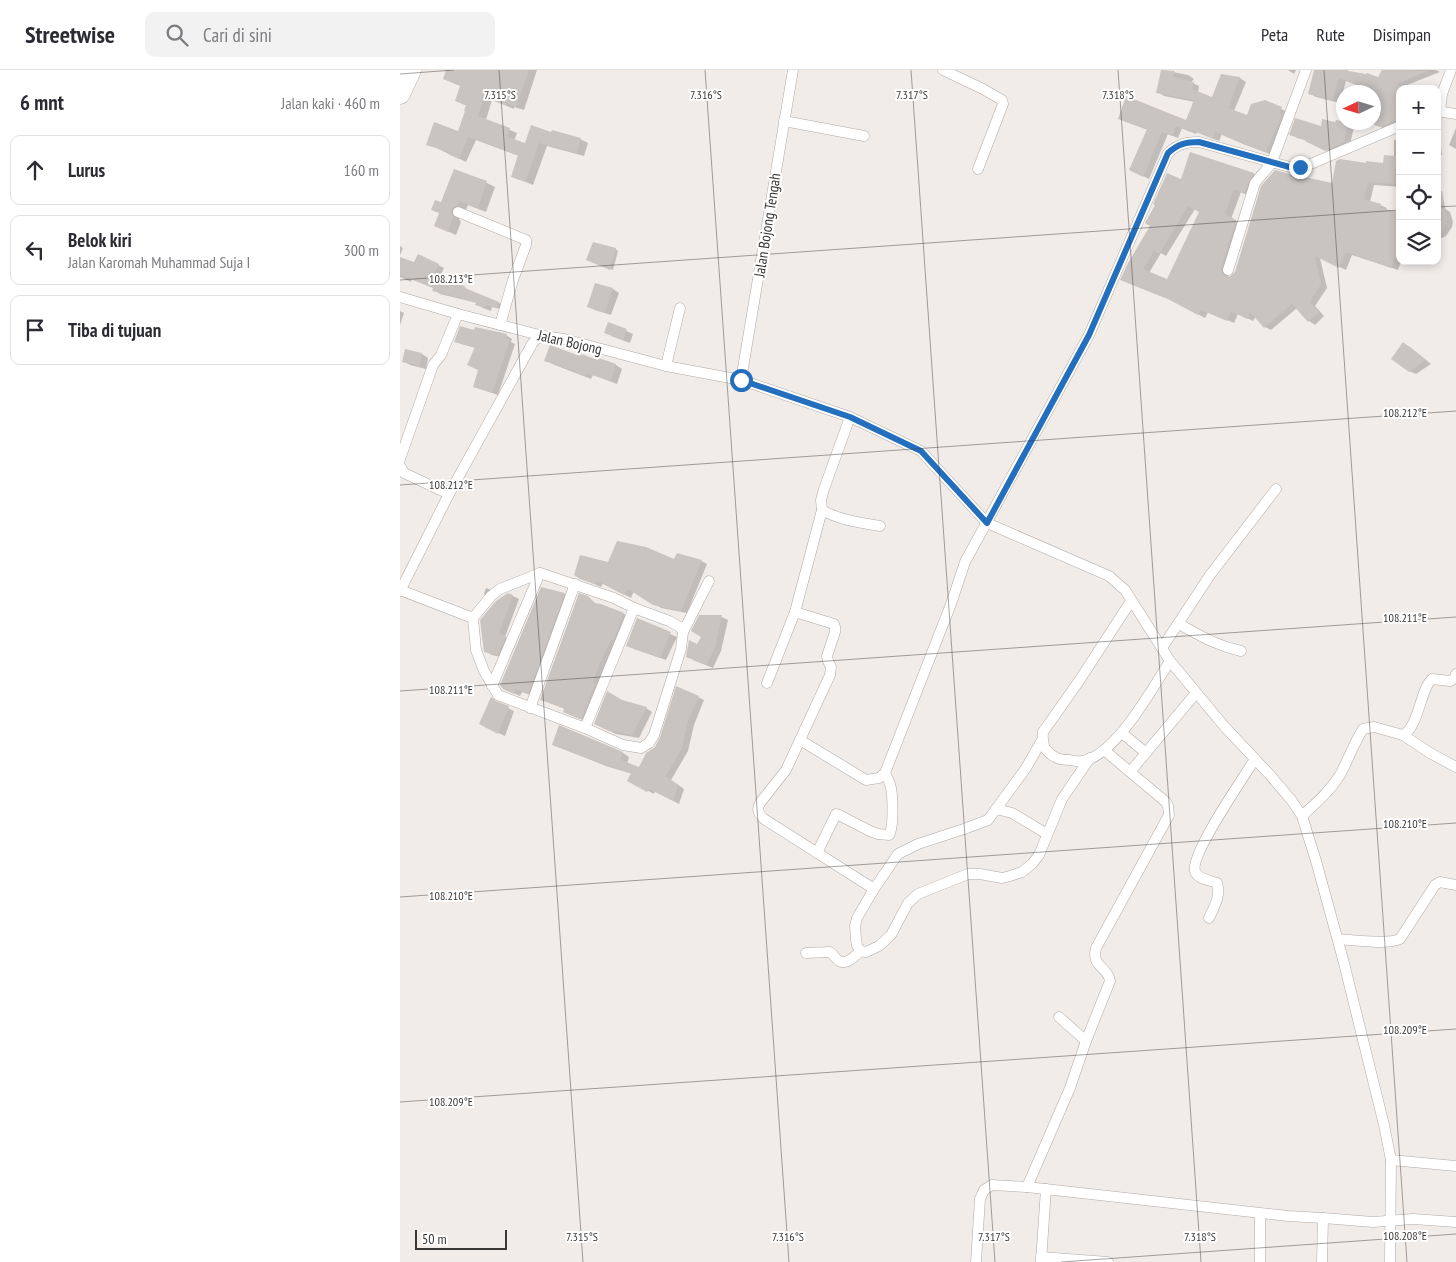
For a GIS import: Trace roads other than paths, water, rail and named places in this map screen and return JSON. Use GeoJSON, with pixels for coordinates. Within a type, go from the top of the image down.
{"type":"FeatureCollection","features":[{"type":"Feature","properties":{"kind":"highway"},"geometry":{"type":"LineString","coordinates":[[400,94],[411,70]]}},
{"type":"Feature","properties":{"kind":"street","name":"Jalan Bojong Tengah"},"geometry":{"type":"LineString","coordinates":[[741,380],[793,70]]}},
{"type":"Feature","properties":{"kind":"street"},"geometry":{"type":"LineString","coordinates":[[943,70],[983,89],[1002,100],[1004,104],[978,169]]}},
{"type":"Feature","properties":{"kind":"street"},"geometry":{"type":"LineString","coordinates":[[1228,270],[1255,183],[1272,162],[1306,70]]}},
{"type":"Feature","properties":{"kind":"street"},"geometry":{"type":"LineString","coordinates":[[1441,100],[1451,70]]}},
{"type":"Feature","properties":{"kind":"street"},"geometry":{"type":"LineString","coordinates":[[1441,111],[1456,114]]}},
{"type":"Feature","properties":{"kind":"street"},"geometry":{"type":"LineString","coordinates":[[784,121],[864,136]]}},
{"type":"Feature","properties":{"kind":"street"},"geometry":{"type":"LineString","coordinates":[[800,740],[866,780],[879,778],[885,773],[951,604],[965,562],[1089,335],[1168,153],[1174,147],[1186,142],[1199,142],[1293,168],[1306,166],[1396,128]]}},
{"type":"Feature","properties":{"kind":"street"},"geometry":{"type":"LineString","coordinates":[[458,212],[526,240],[500,324]]}},
{"type":"Feature","properties":{"kind":"street","name":"Jalan Bojong"},"geometry":{"type":"LineString","coordinates":[[400,297],[458,314],[666,366],[741,380],[850,417],[921,451],[987,523]]}},
{"type":"Feature","properties":{"kind":"street"},"geometry":{"type":"LineString","coordinates":[[666,366],[680,308]]}},
{"type":"Feature","properties":{"kind":"street"},"geometry":{"type":"LineString","coordinates":[[400,459],[433,365],[441,355],[458,314]]}},
{"type":"Feature","properties":{"kind":"street"},"geometry":{"type":"LineString","coordinates":[[473,618],[400,590],[449,494],[532,344],[536,339],[543,336]]}},
{"type":"Feature","properties":{"kind":"street"},"geometry":{"type":"LineString","coordinates":[[767,683],[795,612],[822,510],[821,500],[824,489],[850,417]]}},
{"type":"Feature","properties":{"kind":"street"},"geometry":{"type":"LineString","coordinates":[[400,466],[404,474],[449,494]]}},
{"type":"Feature","properties":{"kind":"street"},"geometry":{"type":"LineString","coordinates":[[1162,648],[1210,575],[1276,490]]}},
{"type":"Feature","properties":{"kind":"street"},"geometry":{"type":"LineString","coordinates":[[822,510],[828,514],[859,523],[880,526]]}},
{"type":"Feature","properties":{"kind":"street"},"geometry":{"type":"LineString","coordinates":[[987,523],[1109,576],[1125,590],[1170,661],[1292,801],[1302,816],[1338,939],[1391,1160],[1390,1262]]}},
{"type":"Feature","properties":{"kind":"street"},"geometry":{"type":"LineString","coordinates":[[492,686],[540,573]]}},
{"type":"Feature","properties":{"kind":"street"},"geometry":{"type":"LineString","coordinates":[[683,632],[680,627],[669,621],[634,608],[614,598],[540,573],[500,589],[491,596],[473,618],[476,650],[498,695],[623,744],[641,748],[649,743],[654,734],[681,649],[683,632],[709,581]]}},
{"type":"Feature","properties":{"kind":"street"},"geometry":{"type":"LineString","coordinates":[[530,708],[576,584]]}},
{"type":"Feature","properties":{"kind":"street"},"geometry":{"type":"LineString","coordinates":[[861,951],[856,939],[854,926],[857,918],[898,854],[918,844],[988,820],[1026,768],[1042,740],[1044,732],[1131,601]]}},
{"type":"Feature","properties":{"kind":"street"},"geometry":{"type":"LineString","coordinates":[[584,728],[634,608]]}},
{"type":"Feature","properties":{"kind":"street"},"geometry":{"type":"LineString","coordinates":[[795,612],[834,624],[836,629],[827,656],[832,667],[786,770],[758,808],[759,814],[874,889]]}},
{"type":"Feature","properties":{"kind":"street"},"geometry":{"type":"LineString","coordinates":[[1179,624],[1215,644],[1242,651]]}},
{"type":"Feature","properties":{"kind":"street"},"geometry":{"type":"LineString","coordinates":[[1042,740],[1044,747],[1053,756],[1061,760],[1082,761],[1104,750],[1132,721],[1170,661]]}},
{"type":"Feature","properties":{"kind":"street"},"geometry":{"type":"LineString","coordinates":[[1403,735],[1412,726],[1428,684],[1432,679],[1450,680],[1454,679],[1456,674]]}},
{"type":"Feature","properties":{"kind":"street"},"geometry":{"type":"LineString","coordinates":[[1130,772],[1196,693]]}},
{"type":"Feature","properties":{"kind":"street"},"geometry":{"type":"LineString","coordinates":[[1302,816],[1325,795],[1340,774],[1356,740],[1364,728],[1374,727],[1403,735],[1456,767]]}},
{"type":"Feature","properties":{"kind":"street"},"geometry":{"type":"LineString","coordinates":[[1122,733],[1146,753]]}},
{"type":"Feature","properties":{"kind":"street"},"geometry":{"type":"LineString","coordinates":[[1027,1187],[1070,1088],[1110,981],[1108,974],[1098,965],[1095,959],[1096,948],[1169,815],[1166,802],[1104,750]]}},
{"type":"Feature","properties":{"kind":"street"},"geometry":{"type":"LineString","coordinates":[[806,953],[830,952],[839,961],[848,961],[861,951],[866,952],[879,946],[891,936],[908,903],[918,894],[968,874],[1002,878],[1022,872],[1039,855],[1046,834],[1062,799],[1090,758]]}},
{"type":"Feature","properties":{"kind":"street"},"geometry":{"type":"LineString","coordinates":[[1209,918],[1216,901],[1218,886],[1217,883],[1201,878],[1195,873],[1195,861],[1204,839],[1255,759]]}},
{"type":"Feature","properties":{"kind":"street"},"geometry":{"type":"LineString","coordinates":[[818,853],[836,814],[878,834],[889,835],[893,823],[892,806],[890,784],[885,773]]}},
{"type":"Feature","properties":{"kind":"street"},"geometry":{"type":"LineString","coordinates":[[996,809],[1012,813],[1046,834]]}},
{"type":"Feature","properties":{"kind":"street"},"geometry":{"type":"LineString","coordinates":[[1338,939],[1388,942],[1397,940],[1435,885],[1440,882],[1456,885]]}},
{"type":"Feature","properties":{"kind":"street"},"geometry":{"type":"LineString","coordinates":[[1059,1017],[1086,1041]]}},
{"type":"Feature","properties":{"kind":"street"},"geometry":{"type":"LineString","coordinates":[[1391,1160],[1456,1166]]}},
{"type":"Feature","properties":{"kind":"street"},"geometry":{"type":"LineString","coordinates":[[976,1262],[980,1199],[984,1190],[992,1185],[1046,1189],[1260,1214],[1373,1222],[1413,1219],[1456,1222]]}},
{"type":"Feature","properties":{"kind":"street"},"geometry":{"type":"LineString","coordinates":[[1046,1189],[1041,1259],[1108,1262]]}},
{"type":"Feature","properties":{"kind":"street"},"geometry":{"type":"LineString","coordinates":[[1260,1214],[1260,1262]]}},
{"type":"Feature","properties":{"kind":"street"},"geometry":{"type":"LineString","coordinates":[[1322,1262],[1323,1218]]}}]}
